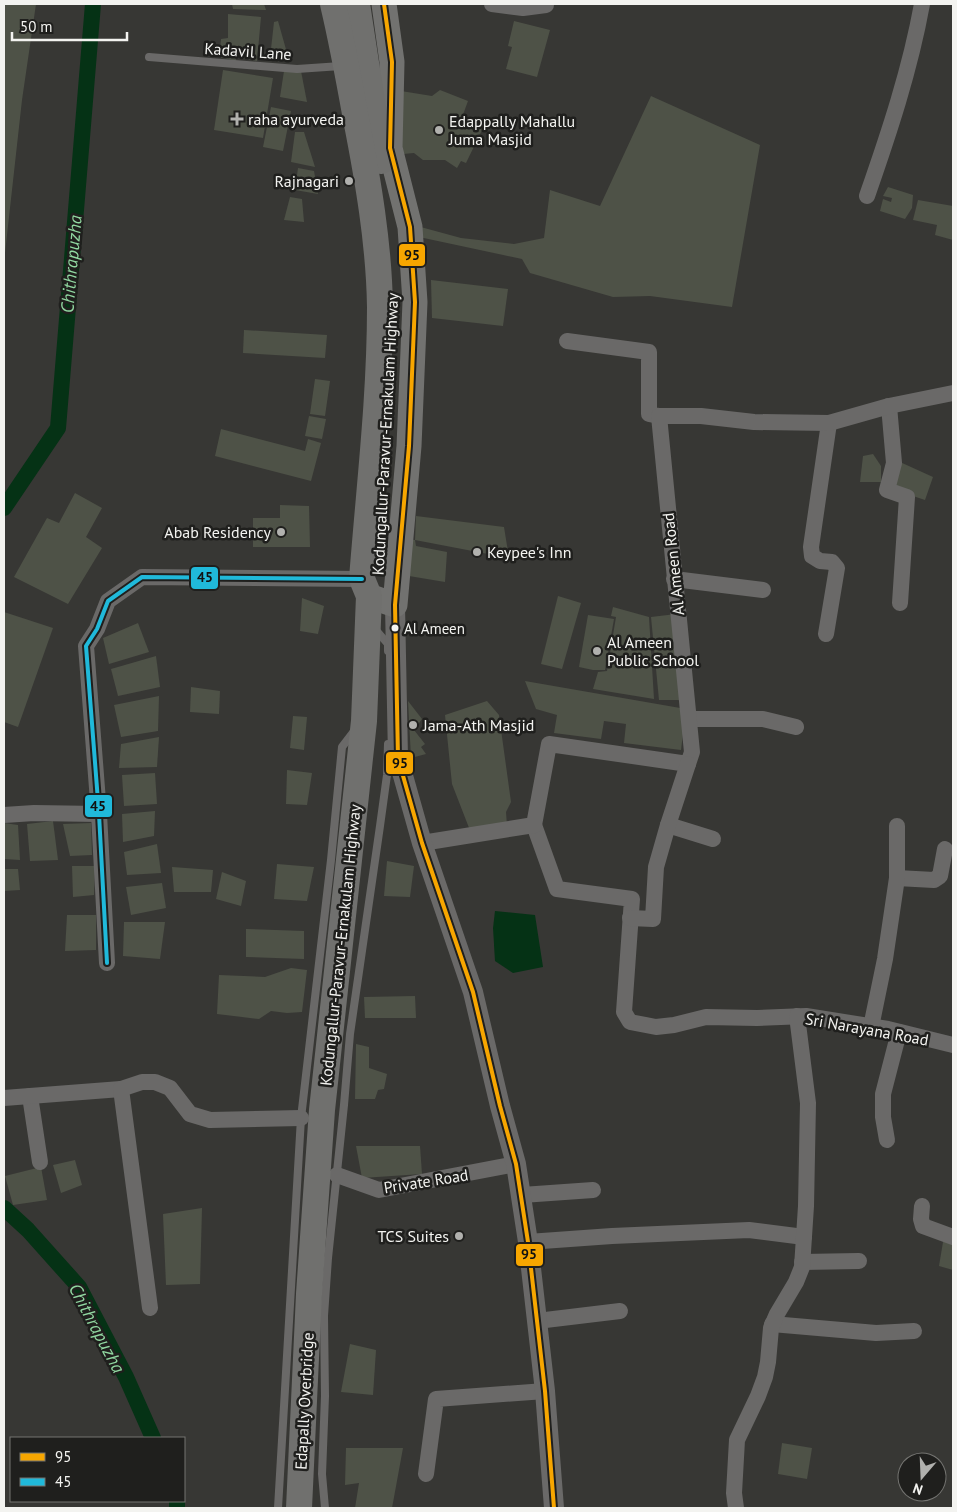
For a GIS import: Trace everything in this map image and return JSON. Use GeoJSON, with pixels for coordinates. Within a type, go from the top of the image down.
{"type":"FeatureCollection","features":[{"type":"Feature","properties":{"kind":"highway","name":"Kodungallur-Paravur-Ernakulam Highway"},"geometry":{"type":"LineString","coordinates":[[309,1294],[322,1110],[364,721],[368,622],[366,587],[378,387],[380,305],[370,195],[346,65],[332,4]]}},
{"type":"Feature","properties":{"kind":"highway","name":"Kodungallur-Paravur-Ernakulam Highway"},"geometry":{"type":"LineString","coordinates":[[357,4],[385,150],[394,279],[394,330],[377,581],[366,587]]}},
{"type":"Feature","properties":{"kind":"highway","name":"Edapally Overbridge"},"geometry":{"type":"LineString","coordinates":[[299,1508],[309,1294]]}},
{"type":"Feature","properties":{"kind":"main road"},"geometry":{"type":"LineString","coordinates":[[366,587],[395,605],[409,446],[415,302],[410,228],[385,150],[392,62],[384,4]]}},
{"type":"Feature","properties":{"kind":"street"},"geometry":{"type":"LineString","coordinates":[[492,4],[523,8],[546,6],[546,4]]}},
{"type":"Feature","properties":{"kind":"street"},"geometry":{"type":"LineString","coordinates":[[867,196],[889,134],[922,4]]}},
{"type":"Feature","properties":{"kind":"street"},"geometry":{"type":"LineString","coordinates":[[567,342],[649,352],[649,414],[659,416],[701,416],[754,422],[829,423],[889,406],[953,393]]}},
{"type":"Feature","properties":{"kind":"street"},"geometry":{"type":"LineString","coordinates":[[889,406],[894,463],[888,490],[907,497],[900,603]]}},
{"type":"Feature","properties":{"kind":"street","name":"Al Ameen Road"},"geometry":{"type":"LineString","coordinates":[[630,918],[653,919],[656,867],[692,752],[659,416]]}},
{"type":"Feature","properties":{"kind":"street"},"geometry":{"type":"LineString","coordinates":[[826,634],[837,568],[832,562],[820,561],[812,556],[811,548],[829,423]]}},
{"type":"Feature","properties":{"kind":"street"},"geometry":{"type":"LineString","coordinates":[[107,963],[99,814],[86,646],[98,629],[108,601],[142,577],[366,587]]}},
{"type":"Feature","properties":{"kind":"street"},"geometry":{"type":"LineString","coordinates":[[674,579],[763,590]]}},
{"type":"Feature","properties":{"kind":"street"},"geometry":{"type":"LineString","coordinates":[[395,605],[398,758],[422,843],[474,992],[500,1106],[516,1164],[522,1195],[545,1391],[554,1508]]}},
{"type":"Feature","properties":{"kind":"street"},"geometry":{"type":"LineString","coordinates":[[689,719],[763,719],[796,727]]}},
{"type":"Feature","properties":{"kind":"street"},"geometry":{"type":"LineString","coordinates":[[422,843],[534,825],[549,744],[688,764]]}},
{"type":"Feature","properties":{"kind":"street"},"geometry":{"type":"LineString","coordinates":[[4,815],[34,813],[99,814]]}},
{"type":"Feature","properties":{"kind":"street","name":"Sri Narayana Road"},"geometry":{"type":"LineString","coordinates":[[534,825],[557,889],[632,899],[624,1012],[630,1022],[656,1027],[674,1025],[706,1017],[806,1016],[899,1032],[953,1046]]}},
{"type":"Feature","properties":{"kind":"street"},"geometry":{"type":"LineString","coordinates":[[668,825],[713,839]]}},
{"type":"Feature","properties":{"kind":"street"},"geometry":{"type":"LineString","coordinates":[[871,1027],[885,959],[896,878],[897,826]]}},
{"type":"Feature","properties":{"kind":"street"},"geometry":{"type":"LineString","coordinates":[[896,878],[934,880],[940,876],[946,849]]}},
{"type":"Feature","properties":{"kind":"street"},"geometry":{"type":"LineString","coordinates":[[736,1508],[734,1493],[737,1440],[765,1377],[772,1324],[796,1282],[802,1267],[807,1186],[808,1103],[797,1016]]}},
{"type":"Feature","properties":{"kind":"street"},"geometry":{"type":"LineString","coordinates":[[887,1140],[883,1118],[884,1094],[899,1032]]}},
{"type":"Feature","properties":{"kind":"street"},"geometry":{"type":"LineString","coordinates":[[4,1098],[121,1089],[142,1082],[155,1082],[170,1088],[190,1114],[210,1120],[301,1118]]}},
{"type":"Feature","properties":{"kind":"street"},"geometry":{"type":"LineString","coordinates":[[121,1089],[150,1308]]}},
{"type":"Feature","properties":{"kind":"street"},"geometry":{"type":"LineString","coordinates":[[30,1096],[40,1162]]}},
{"type":"Feature","properties":{"kind":"street","name":"Private Road"},"geometry":{"type":"LineString","coordinates":[[337,1175],[379,1190],[516,1164]]}},
{"type":"Feature","properties":{"kind":"street"},"geometry":{"type":"LineString","coordinates":[[522,1195],[593,1190]]}},
{"type":"Feature","properties":{"kind":"street"},"geometry":{"type":"LineString","coordinates":[[922,1206],[920,1219],[923,1226],[953,1237]]}},
{"type":"Feature","properties":{"kind":"street"},"geometry":{"type":"LineString","coordinates":[[528,1242],[749,1230],[804,1237]]}},
{"type":"Feature","properties":{"kind":"street"},"geometry":{"type":"LineString","coordinates":[[802,1262],[860,1260]]}},
{"type":"Feature","properties":{"kind":"street"},"geometry":{"type":"LineString","coordinates":[[537,1321],[620,1311]]}},
{"type":"Feature","properties":{"kind":"street"},"geometry":{"type":"LineString","coordinates":[[772,1324],[876,1334],[914,1331]]}},
{"type":"Feature","properties":{"kind":"street"},"geometry":{"type":"LineString","coordinates":[[426,1474],[436,1399],[545,1391]]}},
{"type":"Feature","properties":{"kind":"lane","name":"Kadavil Lane"},"geometry":{"type":"LineString","coordinates":[[149,57],[297,68],[346,65]]}},
{"type":"Feature","properties":{"kind":"lane"},"geometry":{"type":"LineString","coordinates":[[325,1508],[322,1474],[325,1396],[324,1316],[350,1034],[387,775],[389,739],[390,679],[388,644],[368,622]]}},
{"type":"Feature","properties":{"kind":"lane"},"geometry":{"type":"LineString","coordinates":[[278,1508],[301,1118],[342,747],[350,735],[364,721]]}},
{"type":"Feature","properties":{"kind":"shaded area"},"geometry":{"type":"Polygon","coordinates":[[[495,911],[535,915],[543,967],[513,973],[495,961],[493,928],[495,911]]]}},
{"type":"Feature","properties":{"kind":"building"},"geometry":{"type":"Polygon","coordinates":[[[4,4],[36,4],[22,100],[5,253],[4,4]]]}},
{"type":"Feature","properties":{"kind":"building"},"geometry":{"type":"Polygon","coordinates":[[[232,4],[264,4],[266,10],[233,9],[232,4]]]}},
{"type":"Feature","properties":{"kind":"building","name":"raha ayurveda"},"geometry":{"type":"Polygon","coordinates":[[[228,14],[261,17],[257,61],[236,57],[236,61],[219,57],[221,39],[228,38],[228,14]]]}},
{"type":"Feature","properties":{"kind":"building"},"geometry":{"type":"Polygon","coordinates":[[[278,21],[287,53],[271,49],[274,22],[278,21]]]}},
{"type":"Feature","properties":{"kind":"building"},"geometry":{"type":"Polygon","coordinates":[[[514,21],[550,30],[537,77],[506,69],[512,47],[508,46],[514,21]]]}},
{"type":"Feature","properties":{"kind":"building"},"geometry":{"type":"Polygon","coordinates":[[[223,70],[273,78],[263,138],[214,130],[223,70]]]}},
{"type":"Feature","properties":{"kind":"building"},"geometry":{"type":"Polygon","coordinates":[[[284,71],[301,71],[307,102],[280,97],[284,71]]]}},
{"type":"Feature","properties":{"kind":"building","name":"Edappally Mahallu Juma Masjid"},"geometry":{"type":"Polygon","coordinates":[[[440,90],[468,101],[461,120],[483,128],[466,163],[461,161],[457,168],[445,160],[423,160],[414,153],[403,154],[397,132],[401,91],[432,96],[440,90]]]}},
{"type":"Feature","properties":{"kind":"building"},"geometry":{"type":"Polygon","coordinates":[[[651,96],[760,145],[732,307],[650,296],[613,297],[530,273],[522,259],[419,237],[417,226],[461,238],[514,244],[544,238],[550,190],[600,206],[651,96]]]}},
{"type":"Feature","properties":{"kind":"building"},"geometry":{"type":"Polygon","coordinates":[[[271,107],[291,111],[283,151],[263,147],[271,107]]]}},
{"type":"Feature","properties":{"kind":"building"},"geometry":{"type":"Polygon","coordinates":[[[295,132],[304,132],[315,167],[291,162],[295,132]]]}},
{"type":"Feature","properties":{"kind":"building"},"geometry":{"type":"Polygon","coordinates":[[[298,168],[314,171],[318,194],[295,190],[298,168]]]}},
{"type":"Feature","properties":{"kind":"building"},"geometry":{"type":"Polygon","coordinates":[[[888,187],[913,195],[912,208],[905,219],[880,211],[883,199],[891,202],[892,198],[883,196],[888,187]]]}},
{"type":"Feature","properties":{"kind":"building"},"geometry":{"type":"Polygon","coordinates":[[[290,197],[302,199],[304,222],[284,220],[290,197]]]}},
{"type":"Feature","properties":{"kind":"building"},"geometry":{"type":"Polygon","coordinates":[[[918,200],[953,206],[953,240],[935,235],[937,225],[913,220],[918,200]]]}},
{"type":"Feature","properties":{"kind":"building"},"geometry":{"type":"Polygon","coordinates":[[[431,280],[508,289],[503,326],[432,318],[431,280]]]}},
{"type":"Feature","properties":{"kind":"building"},"geometry":{"type":"Polygon","coordinates":[[[244,330],[327,335],[325,358],[243,353],[244,330]]]}},
{"type":"Feature","properties":{"kind":"building"},"geometry":{"type":"Polygon","coordinates":[[[315,379],[330,381],[325,416],[310,414],[315,379]]]}},
{"type":"Feature","properties":{"kind":"building"},"geometry":{"type":"Polygon","coordinates":[[[309,416],[326,419],[322,439],[305,436],[309,416]]]}},
{"type":"Feature","properties":{"kind":"building"},"geometry":{"type":"Polygon","coordinates":[[[221,429],[305,451],[308,439],[321,443],[311,481],[215,456],[221,429]]]}},
{"type":"Feature","properties":{"kind":"building"},"geometry":{"type":"Polygon","coordinates":[[[873,454],[881,466],[881,482],[860,482],[863,456],[873,454]]]}},
{"type":"Feature","properties":{"kind":"building"},"geometry":{"type":"Polygon","coordinates":[[[900,462],[933,477],[925,500],[892,489],[900,462]]]}},
{"type":"Feature","properties":{"kind":"building"},"geometry":{"type":"Polygon","coordinates":[[[75,493],[102,508],[86,537],[102,548],[68,604],[14,577],[47,518],[59,523],[75,493]]]}},
{"type":"Feature","properties":{"kind":"building","name":"Abab Residency"},"geometry":{"type":"Polygon","coordinates":[[[280,505],[309,506],[310,547],[253,547],[253,518],[280,518],[280,505]]]}},
{"type":"Feature","properties":{"kind":"building"},"geometry":{"type":"Polygon","coordinates":[[[416,516],[504,527],[509,558],[415,540],[416,516]]]}},
{"type":"Feature","properties":{"kind":"building"},"geometry":{"type":"Polygon","coordinates":[[[405,539],[415,540],[416,546],[447,552],[445,582],[403,575],[405,539]]]}},
{"type":"Feature","properties":{"kind":"building"},"geometry":{"type":"Polygon","coordinates":[[[558,596],[581,603],[562,669],[541,664],[558,596]]]}},
{"type":"Feature","properties":{"kind":"building"},"geometry":{"type":"Polygon","coordinates":[[[302,598],[324,606],[318,634],[300,631],[302,598]]]}},
{"type":"Feature","properties":{"kind":"building"},"geometry":{"type":"Polygon","coordinates":[[[613,607],[649,617],[654,699],[593,689],[598,672],[607,671],[616,617],[611,616],[613,607]]]}},
{"type":"Feature","properties":{"kind":"building"},"geometry":{"type":"Polygon","coordinates":[[[4,612],[53,628],[18,727],[4,722],[4,612]]]}},
{"type":"Feature","properties":{"kind":"building"},"geometry":{"type":"Polygon","coordinates":[[[676,614],[682,700],[659,700],[651,617],[676,614]]]}},
{"type":"Feature","properties":{"kind":"building"},"geometry":{"type":"Polygon","coordinates":[[[588,615],[614,619],[605,670],[579,667],[588,615]]]}},
{"type":"Feature","properties":{"kind":"building"},"geometry":{"type":"Polygon","coordinates":[[[138,623],[149,652],[109,664],[103,638],[138,623]]]}},
{"type":"Feature","properties":{"kind":"building"},"geometry":{"type":"Polygon","coordinates":[[[156,656],[160,687],[118,696],[111,669],[156,656]]]}},
{"type":"Feature","properties":{"kind":"building"},"geometry":{"type":"Polygon","coordinates":[[[525,681],[686,709],[681,750],[624,743],[626,724],[604,721],[601,739],[554,733],[557,715],[536,709],[525,681]]]}},
{"type":"Feature","properties":{"kind":"building"},"geometry":{"type":"Polygon","coordinates":[[[191,687],[220,691],[219,714],[190,712],[191,687]]]}},
{"type":"Feature","properties":{"kind":"building"},"geometry":{"type":"Polygon","coordinates":[[[159,696],[158,731],[121,737],[114,705],[159,696]]]}},
{"type":"Feature","properties":{"kind":"building","name":"Jama-Ath Masjid"},"geometry":{"type":"Polygon","coordinates":[[[408,701],[422,719],[414,730],[425,744],[421,747],[426,754],[411,758],[408,701]]]}},
{"type":"Feature","properties":{"kind":"building"},"geometry":{"type":"Polygon","coordinates":[[[487,701],[499,715],[511,802],[506,812],[507,826],[471,833],[452,784],[445,715],[487,701]]]}},
{"type":"Feature","properties":{"kind":"building"},"geometry":{"type":"Polygon","coordinates":[[[293,716],[307,717],[304,750],[290,748],[293,716]]]}},
{"type":"Feature","properties":{"kind":"building"},"geometry":{"type":"Polygon","coordinates":[[[159,737],[157,767],[119,768],[121,744],[159,737]]]}},
{"type":"Feature","properties":{"kind":"building"},"geometry":{"type":"Polygon","coordinates":[[[287,770],[312,773],[307,805],[286,804],[287,770]]]}},
{"type":"Feature","properties":{"kind":"building"},"geometry":{"type":"Polygon","coordinates":[[[155,773],[157,804],[124,806],[122,775],[155,773]]]}},
{"type":"Feature","properties":{"kind":"building"},"geometry":{"type":"Polygon","coordinates":[[[155,811],[154,836],[123,842],[122,814],[155,811]]]}},
{"type":"Feature","properties":{"kind":"building"},"geometry":{"type":"Polygon","coordinates":[[[53,821],[58,860],[30,861],[27,824],[53,821]]]}},
{"type":"Feature","properties":{"kind":"building"},"geometry":{"type":"Polygon","coordinates":[[[4,823],[18,825],[20,860],[4,859],[4,823]]]}},
{"type":"Feature","properties":{"kind":"building"},"geometry":{"type":"Polygon","coordinates":[[[91,823],[92,855],[70,856],[63,824],[91,823]]]}},
{"type":"Feature","properties":{"kind":"building"},"geometry":{"type":"Polygon","coordinates":[[[157,844],[161,873],[127,875],[124,852],[157,844]]]}},
{"type":"Feature","properties":{"kind":"building"},"geometry":{"type":"Polygon","coordinates":[[[387,861],[414,866],[410,897],[384,896],[387,861]]]}},
{"type":"Feature","properties":{"kind":"building"},"geometry":{"type":"Polygon","coordinates":[[[277,864],[314,867],[307,901],[274,899],[277,864]]]}},
{"type":"Feature","properties":{"kind":"building"},"geometry":{"type":"Polygon","coordinates":[[[72,866],[95,866],[94,895],[73,897],[72,866]]]}},
{"type":"Feature","properties":{"kind":"building"},"geometry":{"type":"Polygon","coordinates":[[[172,867],[213,870],[211,892],[174,892],[172,867]]]}},
{"type":"Feature","properties":{"kind":"building"},"geometry":{"type":"Polygon","coordinates":[[[4,869],[18,869],[20,890],[4,891],[4,869]]]}},
{"type":"Feature","properties":{"kind":"building"},"geometry":{"type":"Polygon","coordinates":[[[222,872],[246,881],[241,906],[216,899],[222,872]]]}},
{"type":"Feature","properties":{"kind":"building"},"geometry":{"type":"Polygon","coordinates":[[[162,883],[166,908],[131,915],[126,887],[162,883]]]}},
{"type":"Feature","properties":{"kind":"building"},"geometry":{"type":"Polygon","coordinates":[[[67,915],[96,915],[96,950],[65,951],[67,915]]]}},
{"type":"Feature","properties":{"kind":"building"},"geometry":{"type":"Polygon","coordinates":[[[124,922],[165,922],[160,959],[123,956],[124,922]]]}},
{"type":"Feature","properties":{"kind":"building"},"geometry":{"type":"Polygon","coordinates":[[[246,929],[304,931],[304,959],[246,957],[246,929]]]}},
{"type":"Feature","properties":{"kind":"building"},"geometry":{"type":"Polygon","coordinates":[[[291,968],[307,970],[302,1012],[271,1011],[259,1019],[217,1014],[219,975],[265,977],[291,968]]]}},
{"type":"Feature","properties":{"kind":"building"},"geometry":{"type":"Polygon","coordinates":[[[415,996],[416,1018],[365,1018],[364,997],[415,996]]]}},
{"type":"Feature","properties":{"kind":"building"},"geometry":{"type":"Polygon","coordinates":[[[356,1044],[369,1047],[369,1068],[387,1074],[384,1089],[378,1090],[375,1099],[355,1099],[356,1044]]]}},
{"type":"Feature","properties":{"kind":"building"},"geometry":{"type":"Polygon","coordinates":[[[356,1146],[420,1146],[422,1174],[362,1178],[356,1146]]]}},
{"type":"Feature","properties":{"kind":"building"},"geometry":{"type":"Polygon","coordinates":[[[75,1160],[82,1185],[61,1193],[53,1165],[75,1160]]]}},
{"type":"Feature","properties":{"kind":"building"},"geometry":{"type":"Polygon","coordinates":[[[41,1167],[47,1200],[13,1205],[5,1176],[41,1167]]]}},
{"type":"Feature","properties":{"kind":"building"},"geometry":{"type":"Polygon","coordinates":[[[202,1208],[200,1284],[166,1285],[163,1214],[202,1208]]]}},
{"type":"Feature","properties":{"kind":"building"},"geometry":{"type":"Polygon","coordinates":[[[953,1240],[953,1270],[939,1266],[943,1242],[953,1240]]]}},
{"type":"Feature","properties":{"kind":"building"},"geometry":{"type":"Polygon","coordinates":[[[350,1344],[376,1350],[373,1395],[341,1392],[350,1344]]]}},
{"type":"Feature","properties":{"kind":"building"},"geometry":{"type":"Polygon","coordinates":[[[782,1443],[812,1448],[807,1479],[778,1474],[782,1443]]]}},
{"type":"Feature","properties":{"kind":"building"},"geometry":{"type":"Polygon","coordinates":[[[346,1448],[403,1448],[392,1508],[355,1508],[359,1483],[345,1485],[346,1448]]]}},
{"type":"Feature","properties":{"kind":"waterway","name":"Chithrapuzha"},"geometry":{"type":"LineString","coordinates":[[4,508],[58,428],[93,4]]}},
{"type":"Feature","properties":{"kind":"waterway","name":"Chithrapuzha"},"geometry":{"type":"LineString","coordinates":[[4,1208],[28,1230],[79,1287],[126,1377],[153,1437]]}},
{"type":"Feature","properties":{"kind":"waterway","name":"Chithrapuzha"},"geometry":{"type":"LineString","coordinates":[[177,1502],[177,1508]]}},
{"type":"Feature","properties":{"kind":"transit line","name":"95"},"geometry":{"type":"LineString","coordinates":[[384,4],[392,62],[390,148],[410,227],[415,302],[409,446],[395,605],[398,758],[422,843],[473,992],[516,1164],[528,1242],[545,1391],[554,1508]]}},
{"type":"Feature","properties":{"kind":"transit line","name":"45"},"geometry":{"type":"LineString","coordinates":[[107,963],[99,814],[86,646],[97,629],[108,601],[142,577],[362,579]]}},
{"type":"Feature","properties":{"kind":"place","name":"raha ayurveda"},"geometry":{"type":"Point","coordinates":[237,119]}},
{"type":"Feature","properties":{"kind":"place","name":"Edappally Mahallu Juma Masjid"},"geometry":{"type":"Point","coordinates":[439,130]}},
{"type":"Feature","properties":{"kind":"place","name":"Rajnagari"},"geometry":{"type":"Point","coordinates":[349,181]}},
{"type":"Feature","properties":{"kind":"place","name":"Abab Residency"},"geometry":{"type":"Point","coordinates":[281,532]}},
{"type":"Feature","properties":{"kind":"place","name":"Keypee's Inn"},"geometry":{"type":"Point","coordinates":[477,552]}},
{"type":"Feature","properties":{"kind":"place","name":"Al Ameen"},"geometry":{"type":"Point","coordinates":[395,628]}},
{"type":"Feature","properties":{"kind":"place","name":"Al Ameen Public School"},"geometry":{"type":"Point","coordinates":[597,651]}},
{"type":"Feature","properties":{"kind":"place","name":"Jama-Ath Masjid"},"geometry":{"type":"Point","coordinates":[413,725]}},
{"type":"Feature","properties":{"kind":"place","name":"TCS Suites"},"geometry":{"type":"Point","coordinates":[459,1236]}}]}
